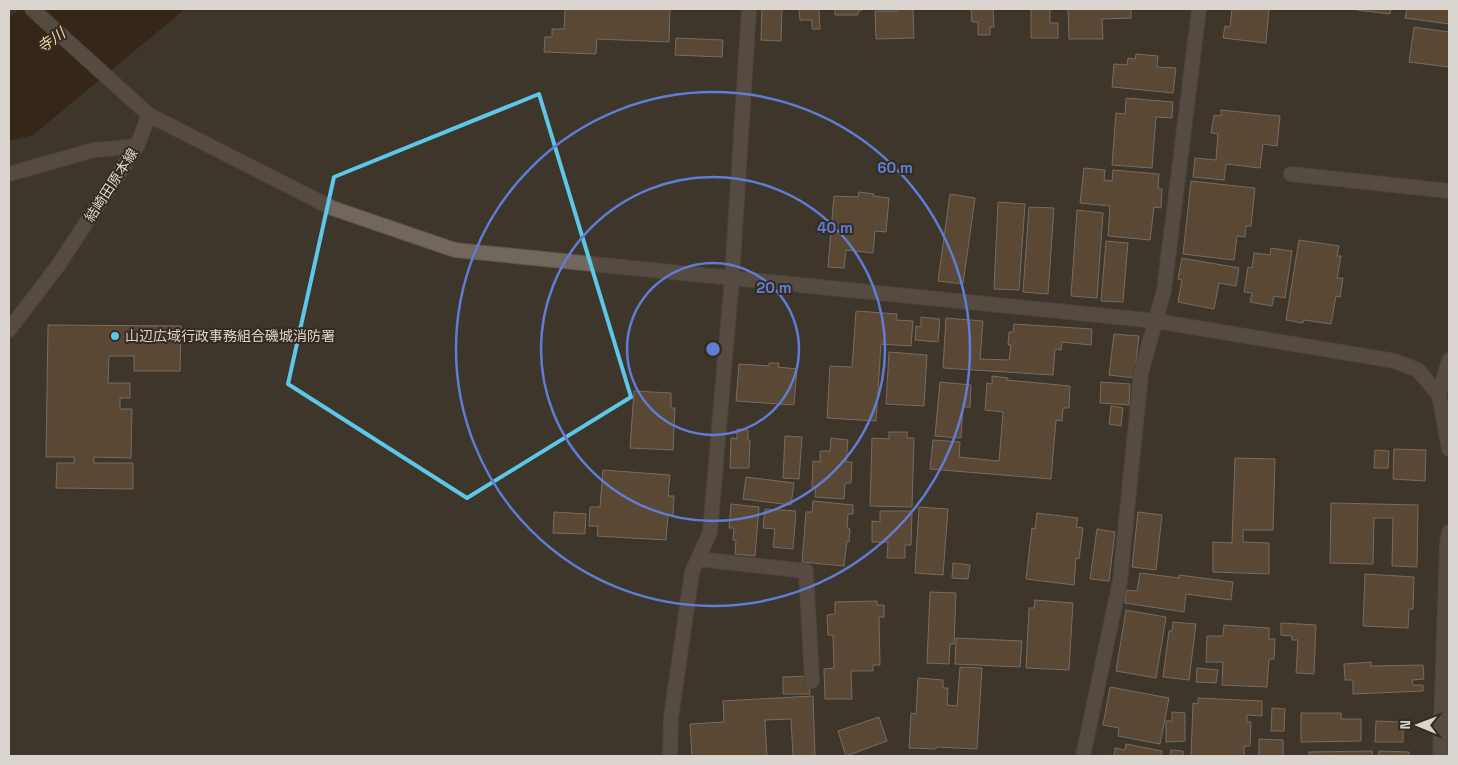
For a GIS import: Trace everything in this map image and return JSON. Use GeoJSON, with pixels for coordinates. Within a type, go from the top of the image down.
{"type":"FeatureCollection","features":[{"type":"Feature","properties":{"kind":"street"},"geometry":{"type":"LineString","coordinates":[[32,9],[148,115],[332,208],[455,250],[1156,321],[1395,360],[1418,370],[1438,395],[1449,448]]}},
{"type":"Feature","properties":{"kind":"street"},"geometry":{"type":"LineString","coordinates":[[670,756],[671,717],[692,572],[710,532],[732,277],[750,9]]}},
{"type":"Feature","properties":{"kind":"street"},"geometry":{"type":"LineString","coordinates":[[1083,756],[1120,581],[1140,373],[1164,290],[1199,9]]}},
{"type":"Feature","properties":{"kind":"street","name":"結崎田原本線"},"geometry":{"type":"LineString","coordinates":[[9,330],[57,267],[137,146],[148,115]]}},
{"type":"Feature","properties":{"kind":"street"},"geometry":{"type":"LineString","coordinates":[[9,174],[94,150],[137,146]]}},
{"type":"Feature","properties":{"kind":"street"},"geometry":{"type":"LineString","coordinates":[[1291,174],[1449,191]]}},
{"type":"Feature","properties":{"kind":"street"},"geometry":{"type":"LineString","coordinates":[[1438,395],[1449,360]]}},
{"type":"Feature","properties":{"kind":"street"},"geometry":{"type":"LineString","coordinates":[[1440,756],[1449,532]]}},
{"type":"Feature","properties":{"kind":"street"},"geometry":{"type":"LineString","coordinates":[[698,559],[806,571],[812,681]]}},
{"type":"Feature","properties":{"kind":"highlighted area"},"geometry":{"type":"Polygon","coordinates":[[[539,94],[631,397],[467,498],[288,384],[334,177],[539,94]]]}},
{"type":"Feature","properties":{"kind":"water","name":"寺川"},"geometry":{"type":"Polygon","coordinates":[[[20,9],[185,9],[33,135],[9,141],[9,17],[20,9]]]}},
{"type":"Feature","properties":{"kind":"building"},"geometry":{"type":"Polygon","coordinates":[[[565,9],[670,9],[669,42],[597,39],[596,54],[544,52],[545,37],[552,37],[552,29],[564,29],[565,9]]]}},
{"type":"Feature","properties":{"kind":"building"},"geometry":{"type":"Polygon","coordinates":[[[762,9],[782,9],[781,41],[761,40],[762,9]]]}},
{"type":"Feature","properties":{"kind":"building"},"geometry":{"type":"Polygon","coordinates":[[[799,9],[819,9],[820,29],[812,29],[812,20],[800,20],[799,9]]]}},
{"type":"Feature","properties":{"kind":"building"},"geometry":{"type":"Polygon","coordinates":[[[835,9],[861,9],[861,11],[858,11],[858,15],[835,15],[835,9]]]}},
{"type":"Feature","properties":{"kind":"building"},"geometry":{"type":"Polygon","coordinates":[[[896,9],[913,9],[914,38],[876,39],[875,11],[897,11],[896,9]]]}},
{"type":"Feature","properties":{"kind":"building"},"geometry":{"type":"Polygon","coordinates":[[[971,9],[993,9],[994,27],[990,27],[990,35],[978,35],[978,22],[972,22],[971,9]]]}},
{"type":"Feature","properties":{"kind":"building"},"geometry":{"type":"Polygon","coordinates":[[[1031,9],[1050,9],[1050,23],[1058,23],[1058,38],[1031,38],[1031,9]]]}},
{"type":"Feature","properties":{"kind":"building"},"geometry":{"type":"Polygon","coordinates":[[[1068,9],[1131,9],[1131,18],[1102,19],[1103,39],[1069,39],[1068,9]]]}},
{"type":"Feature","properties":{"kind":"building"},"geometry":{"type":"Polygon","coordinates":[[[1232,9],[1269,9],[1266,43],[1223,38],[1225,26],[1230,27],[1232,9]]]}},
{"type":"Feature","properties":{"kind":"building"},"geometry":{"type":"Polygon","coordinates":[[[1357,9],[1391,9],[1390,14],[1357,9]]]}},
{"type":"Feature","properties":{"kind":"building"},"geometry":{"type":"Polygon","coordinates":[[[1407,9],[1449,9],[1449,24],[1405,18],[1407,9]]]}},
{"type":"Feature","properties":{"kind":"building"},"geometry":{"type":"Polygon","coordinates":[[[1414,27],[1449,32],[1449,67],[1409,62],[1414,27]]]}},
{"type":"Feature","properties":{"kind":"building"},"geometry":{"type":"Polygon","coordinates":[[[676,38],[723,40],[722,57],[675,55],[676,38]]]}},
{"type":"Feature","properties":{"kind":"building"},"geometry":{"type":"Polygon","coordinates":[[[1136,54],[1158,56],[1157,67],[1176,68],[1173,93],[1112,87],[1114,64],[1127,65],[1128,58],[1135,59],[1136,54]]]}},
{"type":"Feature","properties":{"kind":"building"},"geometry":{"type":"Polygon","coordinates":[[[1126,98],[1173,102],[1172,118],[1156,117],[1152,168],[1112,165],[1116,113],[1125,114],[1126,98]]]}},
{"type":"Feature","properties":{"kind":"building"},"geometry":{"type":"Polygon","coordinates":[[[1221,110],[1280,116],[1277,146],[1263,144],[1260,168],[1226,164],[1224,180],[1193,177],[1195,158],[1216,160],[1218,134],[1211,133],[1214,115],[1221,116],[1221,110]]]}},
{"type":"Feature","properties":{"kind":"building"},"geometry":{"type":"Polygon","coordinates":[[[1084,168],[1105,170],[1104,180],[1112,181],[1113,170],[1159,174],[1158,188],[1162,189],[1161,208],[1154,207],[1150,240],[1108,236],[1110,206],[1080,203],[1084,168]]]}},
{"type":"Feature","properties":{"kind":"building"},"geometry":{"type":"Polygon","coordinates":[[[1191,181],[1255,188],[1251,226],[1246,226],[1245,237],[1237,236],[1234,260],[1183,254],[1191,181]]]}},
{"type":"Feature","properties":{"kind":"building"},"geometry":{"type":"Polygon","coordinates":[[[859,192],[889,198],[886,232],[875,231],[873,253],[846,250],[844,268],[828,267],[834,196],[858,197],[859,192]]]}},
{"type":"Feature","properties":{"kind":"building"},"geometry":{"type":"Polygon","coordinates":[[[950,194],[975,198],[963,284],[938,281],[950,194]]]}},
{"type":"Feature","properties":{"kind":"building"},"geometry":{"type":"Polygon","coordinates":[[[998,202],[1025,204],[1019,290],[994,289],[998,202]]]}},
{"type":"Feature","properties":{"kind":"building"},"geometry":{"type":"Polygon","coordinates":[[[1029,207],[1054,208],[1048,294],[1023,292],[1029,207]]]}},
{"type":"Feature","properties":{"kind":"building"},"geometry":{"type":"Polygon","coordinates":[[[1077,210],[1103,213],[1097,298],[1071,296],[1077,210]]]}},
{"type":"Feature","properties":{"kind":"building"},"geometry":{"type":"Polygon","coordinates":[[[1299,240],[1339,246],[1337,256],[1341,256],[1337,278],[1343,278],[1340,297],[1336,296],[1331,324],[1304,320],[1303,323],[1286,320],[1299,240]]]}},
{"type":"Feature","properties":{"kind":"building"},"geometry":{"type":"Polygon","coordinates":[[[1106,241],[1128,243],[1123,302],[1101,301],[1106,241]]]}},
{"type":"Feature","properties":{"kind":"building"},"geometry":{"type":"Polygon","coordinates":[[[1271,248],[1292,251],[1285,298],[1274,296],[1272,306],[1250,302],[1252,293],[1244,292],[1248,267],[1252,268],[1254,253],[1270,255],[1271,248]]]}},
{"type":"Feature","properties":{"kind":"building"},"geometry":{"type":"Polygon","coordinates":[[[1182,258],[1239,268],[1236,286],[1219,283],[1214,309],[1178,302],[1182,280],[1178,279],[1182,258]]]}},
{"type":"Feature","properties":{"kind":"building"},"geometry":{"type":"Polygon","coordinates":[[[856,311],[897,314],[896,320],[913,321],[911,346],[881,344],[876,421],[827,418],[830,366],[852,367],[856,311]]]}},
{"type":"Feature","properties":{"kind":"building"},"geometry":{"type":"Polygon","coordinates":[[[921,317],[940,319],[938,342],[915,340],[916,326],[921,327],[921,317]]]}},
{"type":"Feature","properties":{"kind":"building"},"geometry":{"type":"Polygon","coordinates":[[[946,318],[983,321],[980,359],[1009,360],[1011,345],[1008,345],[1009,332],[1013,332],[1014,324],[1092,329],[1091,345],[1062,342],[1061,350],[1055,349],[1053,375],[943,368],[946,318]]]}},
{"type":"Feature","properties":{"kind":"building"},"geometry":{"type":"Polygon","coordinates":[[[48,325],[181,326],[180,371],[134,371],[134,356],[109,356],[108,383],[130,383],[130,398],[120,398],[120,409],[132,409],[131,458],[94,457],[94,463],[133,463],[133,489],[56,488],[57,463],[74,463],[74,457],[46,457],[48,325]]]}},
{"type":"Feature","properties":{"kind":"building"},"geometry":{"type":"Polygon","coordinates":[[[1114,334],[1139,336],[1134,378],[1109,375],[1114,334]]]}},
{"type":"Feature","properties":{"kind":"building"},"geometry":{"type":"Polygon","coordinates":[[[889,352],[927,355],[924,406],[886,404],[889,352]]]}},
{"type":"Feature","properties":{"kind":"building"},"geometry":{"type":"Polygon","coordinates":[[[769,363],[779,363],[778,367],[797,369],[794,405],[736,401],[739,364],[769,366],[769,363]]]}},
{"type":"Feature","properties":{"kind":"building"},"geometry":{"type":"Polygon","coordinates":[[[992,376],[1008,378],[1007,380],[1070,386],[1069,408],[1063,408],[1062,421],[1056,420],[1051,479],[930,469],[933,440],[960,442],[959,457],[999,461],[1003,412],[985,410],[987,383],[992,384],[992,376]]]}},
{"type":"Feature","properties":{"kind":"building"},"geometry":{"type":"Polygon","coordinates":[[[940,382],[971,385],[970,407],[963,407],[961,438],[935,436],[940,382]]]}},
{"type":"Feature","properties":{"kind":"building"},"geometry":{"type":"Polygon","coordinates":[[[1101,382],[1130,384],[1129,405],[1100,403],[1101,382]]]}},
{"type":"Feature","properties":{"kind":"building"},"geometry":{"type":"Polygon","coordinates":[[[634,391],[671,393],[671,408],[675,408],[673,450],[630,448],[634,391]]]}},
{"type":"Feature","properties":{"kind":"building"},"geometry":{"type":"Polygon","coordinates":[[[1111,406],[1123,408],[1121,426],[1109,424],[1111,406]]]}},
{"type":"Feature","properties":{"kind":"building"},"geometry":{"type":"Polygon","coordinates":[[[737,429],[748,430],[748,440],[750,440],[749,468],[730,468],[731,438],[737,439],[737,429]]]}},
{"type":"Feature","properties":{"kind":"building"},"geometry":{"type":"Polygon","coordinates":[[[889,432],[907,432],[907,438],[914,438],[912,507],[870,506],[872,438],[889,439],[889,432]]]}},
{"type":"Feature","properties":{"kind":"building"},"geometry":{"type":"Polygon","coordinates":[[[785,436],[802,437],[799,479],[783,478],[785,436]]]}},
{"type":"Feature","properties":{"kind":"building"},"geometry":{"type":"Polygon","coordinates":[[[831,438],[848,440],[846,462],[852,462],[851,483],[845,483],[844,499],[815,497],[816,487],[812,487],[813,461],[820,462],[820,451],[830,451],[831,438]]]}},
{"type":"Feature","properties":{"kind":"building"},"geometry":{"type":"Polygon","coordinates":[[[1394,449],[1426,450],[1425,481],[1393,479],[1394,449]]]}},
{"type":"Feature","properties":{"kind":"building"},"geometry":{"type":"Polygon","coordinates":[[[1375,450],[1389,451],[1388,468],[1374,468],[1375,450]]]}},
{"type":"Feature","properties":{"kind":"building"},"geometry":{"type":"Polygon","coordinates":[[[1235,458],[1275,459],[1273,530],[1243,530],[1243,542],[1269,543],[1269,574],[1213,572],[1213,542],[1232,543],[1235,458]]]}},
{"type":"Feature","properties":{"kind":"building"},"geometry":{"type":"Polygon","coordinates":[[[603,470],[670,475],[668,496],[674,496],[673,515],[668,515],[666,540],[597,536],[598,526],[589,526],[590,507],[600,507],[603,470]]]}},
{"type":"Feature","properties":{"kind":"building"},"geometry":{"type":"Polygon","coordinates":[[[746,477],[794,483],[791,505],[743,499],[746,477]]]}},
{"type":"Feature","properties":{"kind":"building"},"geometry":{"type":"Polygon","coordinates":[[[813,501],[853,505],[853,514],[848,514],[849,542],[847,541],[844,566],[802,562],[806,512],[812,512],[813,501]]]}},
{"type":"Feature","properties":{"kind":"building"},"geometry":{"type":"Polygon","coordinates":[[[1331,503],[1418,505],[1417,567],[1392,566],[1393,518],[1374,518],[1373,564],[1330,563],[1331,503]]]}},
{"type":"Feature","properties":{"kind":"building"},"geometry":{"type":"Polygon","coordinates":[[[731,504],[759,507],[755,556],[735,554],[736,540],[733,540],[734,528],[729,528],[731,504]]]}},
{"type":"Feature","properties":{"kind":"building"},"geometry":{"type":"Polygon","coordinates":[[[919,507],[948,509],[943,575],[915,573],[919,507]]]}},
{"type":"Feature","properties":{"kind":"building"},"geometry":{"type":"Polygon","coordinates":[[[765,509],[796,511],[793,549],[773,547],[775,529],[763,528],[765,509]]]}},
{"type":"Feature","properties":{"kind":"building"},"geometry":{"type":"Polygon","coordinates":[[[880,511],[912,511],[911,545],[905,545],[905,558],[887,558],[888,542],[872,542],[872,521],[880,522],[880,511]]]}},
{"type":"Feature","properties":{"kind":"building"},"geometry":{"type":"Polygon","coordinates":[[[554,512],[586,514],[585,534],[553,533],[554,512]]]}},
{"type":"Feature","properties":{"kind":"building"},"geometry":{"type":"Polygon","coordinates":[[[1138,512],[1162,515],[1156,570],[1132,567],[1138,512]]]}},
{"type":"Feature","properties":{"kind":"building"},"geometry":{"type":"Polygon","coordinates":[[[1037,513],[1078,518],[1076,527],[1083,528],[1079,559],[1076,558],[1074,585],[1026,579],[1032,528],[1035,529],[1037,513]]]}},
{"type":"Feature","properties":{"kind":"building"},"geometry":{"type":"Polygon","coordinates":[[[1097,529],[1115,532],[1109,581],[1090,579],[1097,529]]]}},
{"type":"Feature","properties":{"kind":"building"},"geometry":{"type":"Polygon","coordinates":[[[953,563],[970,565],[968,579],[952,578],[953,563]]]}},
{"type":"Feature","properties":{"kind":"building"},"geometry":{"type":"Polygon","coordinates":[[[1140,573],[1179,578],[1179,575],[1233,582],[1231,600],[1186,594],[1184,612],[1125,603],[1126,590],[1137,591],[1140,573]]]}},
{"type":"Feature","properties":{"kind":"building"},"geometry":{"type":"Polygon","coordinates":[[[1365,574],[1414,577],[1413,609],[1409,609],[1408,628],[1363,626],[1365,574]]]}},
{"type":"Feature","properties":{"kind":"building"},"geometry":{"type":"Polygon","coordinates":[[[930,592],[956,593],[954,644],[950,644],[949,664],[927,663],[930,592]]]}},
{"type":"Feature","properties":{"kind":"building"},"geometry":{"type":"Polygon","coordinates":[[[1035,600],[1073,603],[1069,670],[1026,668],[1029,608],[1034,608],[1035,600]]]}},
{"type":"Feature","properties":{"kind":"building"},"geometry":{"type":"Polygon","coordinates":[[[877,601],[877,605],[884,605],[884,617],[879,617],[880,665],[873,665],[873,671],[851,671],[852,699],[825,699],[824,669],[834,668],[833,635],[828,635],[827,615],[835,614],[835,602],[877,601]]]}},
{"type":"Feature","properties":{"kind":"building"},"geometry":{"type":"Polygon","coordinates":[[[1126,610],[1166,617],[1156,678],[1116,671],[1126,610]]]}},
{"type":"Feature","properties":{"kind":"building"},"geometry":{"type":"Polygon","coordinates":[[[1173,622],[1196,624],[1189,680],[1163,677],[1169,631],[1172,631],[1173,622]]]}},
{"type":"Feature","properties":{"kind":"building"},"geometry":{"type":"Polygon","coordinates":[[[1281,623],[1316,625],[1314,674],[1296,673],[1298,640],[1292,640],[1292,636],[1281,635],[1281,623]]]}},
{"type":"Feature","properties":{"kind":"building"},"geometry":{"type":"Polygon","coordinates":[[[1224,625],[1269,628],[1269,639],[1275,639],[1274,659],[1269,659],[1267,687],[1222,685],[1223,662],[1206,662],[1207,636],[1223,636],[1224,625]]]}},
{"type":"Feature","properties":{"kind":"building"},"geometry":{"type":"Polygon","coordinates":[[[956,638],[1022,641],[1020,667],[955,664],[956,638]]]}},
{"type":"Feature","properties":{"kind":"building"},"geometry":{"type":"Polygon","coordinates":[[[1371,662],[1371,666],[1423,665],[1424,679],[1412,680],[1413,685],[1423,685],[1423,691],[1353,694],[1353,680],[1345,680],[1344,664],[1371,662]]]}},
{"type":"Feature","properties":{"kind":"building"},"geometry":{"type":"Polygon","coordinates":[[[960,667],[982,668],[977,749],[909,748],[911,713],[916,714],[918,678],[943,680],[943,688],[948,688],[947,705],[957,706],[960,667]]]}},
{"type":"Feature","properties":{"kind":"building"},"geometry":{"type":"Polygon","coordinates":[[[1197,668],[1218,670],[1216,683],[1196,682],[1197,668]]]}},
{"type":"Feature","properties":{"kind":"building"},"geometry":{"type":"Polygon","coordinates":[[[809,676],[810,694],[783,694],[783,677],[809,676]]]}},
{"type":"Feature","properties":{"kind":"building"},"geometry":{"type":"Polygon","coordinates":[[[1110,687],[1169,698],[1160,744],[1118,736],[1119,728],[1103,725],[1110,687]]]}},
{"type":"Feature","properties":{"kind":"building"},"geometry":{"type":"Polygon","coordinates":[[[813,696],[815,755],[793,756],[791,719],[765,720],[767,756],[692,756],[690,724],[724,722],[723,701],[813,696]]]}},
{"type":"Feature","properties":{"kind":"building"},"geometry":{"type":"Polygon","coordinates":[[[1198,698],[1262,701],[1262,716],[1247,715],[1247,722],[1251,722],[1250,746],[1244,746],[1244,756],[1191,756],[1193,703],[1198,704],[1198,698]]]}},
{"type":"Feature","properties":{"kind":"building"},"geometry":{"type":"Polygon","coordinates":[[[1272,708],[1285,709],[1284,731],[1271,731],[1272,708]]]}},
{"type":"Feature","properties":{"kind":"building"},"geometry":{"type":"Polygon","coordinates":[[[1172,712],[1185,713],[1185,741],[1166,742],[1166,721],[1172,721],[1172,712]]]}},
{"type":"Feature","properties":{"kind":"building"},"geometry":{"type":"Polygon","coordinates":[[[1301,713],[1341,713],[1341,719],[1361,719],[1361,741],[1301,742],[1301,713]]]}},
{"type":"Feature","properties":{"kind":"building"},"geometry":{"type":"Polygon","coordinates":[[[879,717],[887,741],[846,756],[838,731],[879,717]]]}},
{"type":"Feature","properties":{"kind":"building"},"geometry":{"type":"Polygon","coordinates":[[[1376,721],[1403,722],[1403,742],[1375,742],[1376,721]]]}},
{"type":"Feature","properties":{"kind":"building"},"geometry":{"type":"Polygon","coordinates":[[[1259,739],[1283,740],[1283,756],[1259,756],[1259,739]]]}},
{"type":"Feature","properties":{"kind":"building"},"geometry":{"type":"Polygon","coordinates":[[[1126,744],[1162,751],[1161,756],[1114,756],[1115,748],[1125,750],[1126,744]]]}},
{"type":"Feature","properties":{"kind":"building"},"geometry":{"type":"Polygon","coordinates":[[[1171,750],[1183,751],[1183,756],[1170,756],[1171,750]]]}},
{"type":"Feature","properties":{"kind":"building"},"geometry":{"type":"Polygon","coordinates":[[[1372,751],[1372,756],[1309,756],[1309,752],[1372,751]]]}},
{"type":"Feature","properties":{"kind":"building"},"geometry":{"type":"Polygon","coordinates":[[[1379,751],[1409,752],[1409,756],[1378,756],[1379,751]]]}},
{"type":"Feature","properties":{"kind":"place","name":"山辺広域行政事務組合磯城消防署"},"geometry":{"type":"Point","coordinates":[115,336]}}]}
